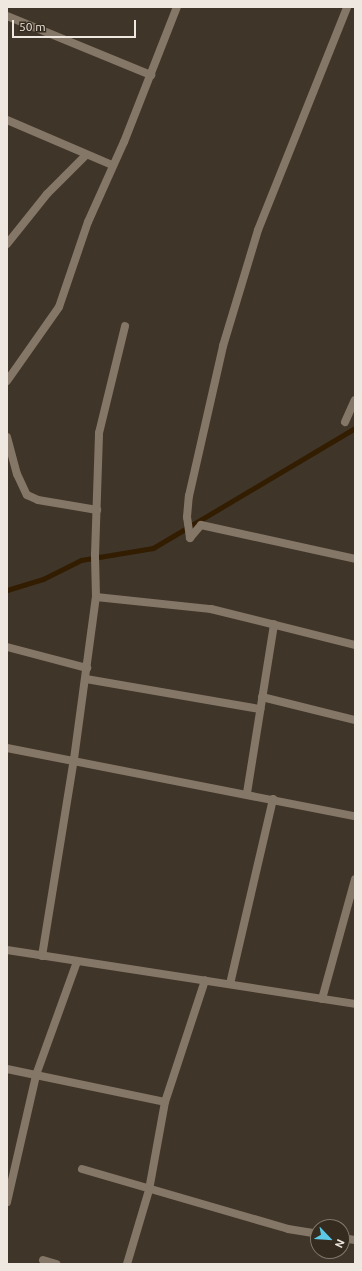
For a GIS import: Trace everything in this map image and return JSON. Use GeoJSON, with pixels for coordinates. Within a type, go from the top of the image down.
{"type":"FeatureCollection","features":[{"type":"Feature","properties":{"kind":"street"},"geometry":{"type":"LineString","coordinates":[[7,381],[59,307],[88,222],[151,75],[177,7]]}},
{"type":"Feature","properties":{"kind":"street"},"geometry":{"type":"LineString","coordinates":[[347,7],[258,230],[223,346],[189,496],[188,517],[190,538],[201,525],[355,559]]}},
{"type":"Feature","properties":{"kind":"street"},"geometry":{"type":"LineString","coordinates":[[7,16],[151,75]]}},
{"type":"Feature","properties":{"kind":"street"},"geometry":{"type":"LineString","coordinates":[[7,120],[112,165]]}},
{"type":"Feature","properties":{"kind":"street"},"geometry":{"type":"LineString","coordinates":[[7,244],[47,194],[86,155]]}},
{"type":"Feature","properties":{"kind":"street"},"geometry":{"type":"LineString","coordinates":[[42,956],[74,760],[96,597],[97,566],[95,555],[99,432],[125,326]]}},
{"type":"Feature","properties":{"kind":"street"},"geometry":{"type":"LineString","coordinates":[[345,422],[355,400]]}},
{"type":"Feature","properties":{"kind":"street"},"geometry":{"type":"LineString","coordinates":[[7,437],[17,474],[27,495],[38,500],[97,510]]}},
{"type":"Feature","properties":{"kind":"street"},"geometry":{"type":"LineString","coordinates":[[96,597],[211,608],[355,645]]}},
{"type":"Feature","properties":{"kind":"street"},"geometry":{"type":"LineString","coordinates":[[247,793],[274,624]]}},
{"type":"Feature","properties":{"kind":"street"},"geometry":{"type":"LineString","coordinates":[[7,647],[87,668]]}},
{"type":"Feature","properties":{"kind":"street"},"geometry":{"type":"LineString","coordinates":[[86,679],[260,709]]}},
{"type":"Feature","properties":{"kind":"street"},"geometry":{"type":"LineString","coordinates":[[262,698],[355,720]]}},
{"type":"Feature","properties":{"kind":"street"},"geometry":{"type":"LineString","coordinates":[[7,748],[74,760],[160,779],[247,793],[355,816]]}},
{"type":"Feature","properties":{"kind":"street"},"geometry":{"type":"LineString","coordinates":[[230,984],[273,799]]}},
{"type":"Feature","properties":{"kind":"street"},"geometry":{"type":"LineString","coordinates":[[322,999],[355,879]]}},
{"type":"Feature","properties":{"kind":"street"},"geometry":{"type":"LineString","coordinates":[[7,950],[355,1004]]}},
{"type":"Feature","properties":{"kind":"street"},"geometry":{"type":"LineString","coordinates":[[7,1202],[36,1075],[77,962]]}},
{"type":"Feature","properties":{"kind":"street"},"geometry":{"type":"LineString","coordinates":[[127,1264],[149,1190],[165,1102],[205,980]]}},
{"type":"Feature","properties":{"kind":"street"},"geometry":{"type":"LineString","coordinates":[[7,1069],[165,1102]]}},
{"type":"Feature","properties":{"kind":"street"},"geometry":{"type":"LineString","coordinates":[[82,1169],[149,1190],[288,1229],[310,1233]]}},
{"type":"Feature","properties":{"kind":"street"},"geometry":{"type":"LineString","coordinates":[[43,1260],[56,1264]]}},
{"type":"Feature","properties":{"kind":"waterway"},"geometry":{"type":"LineString","coordinates":[[7,590],[43,579],[81,560],[153,548],[355,428]]}}]}
